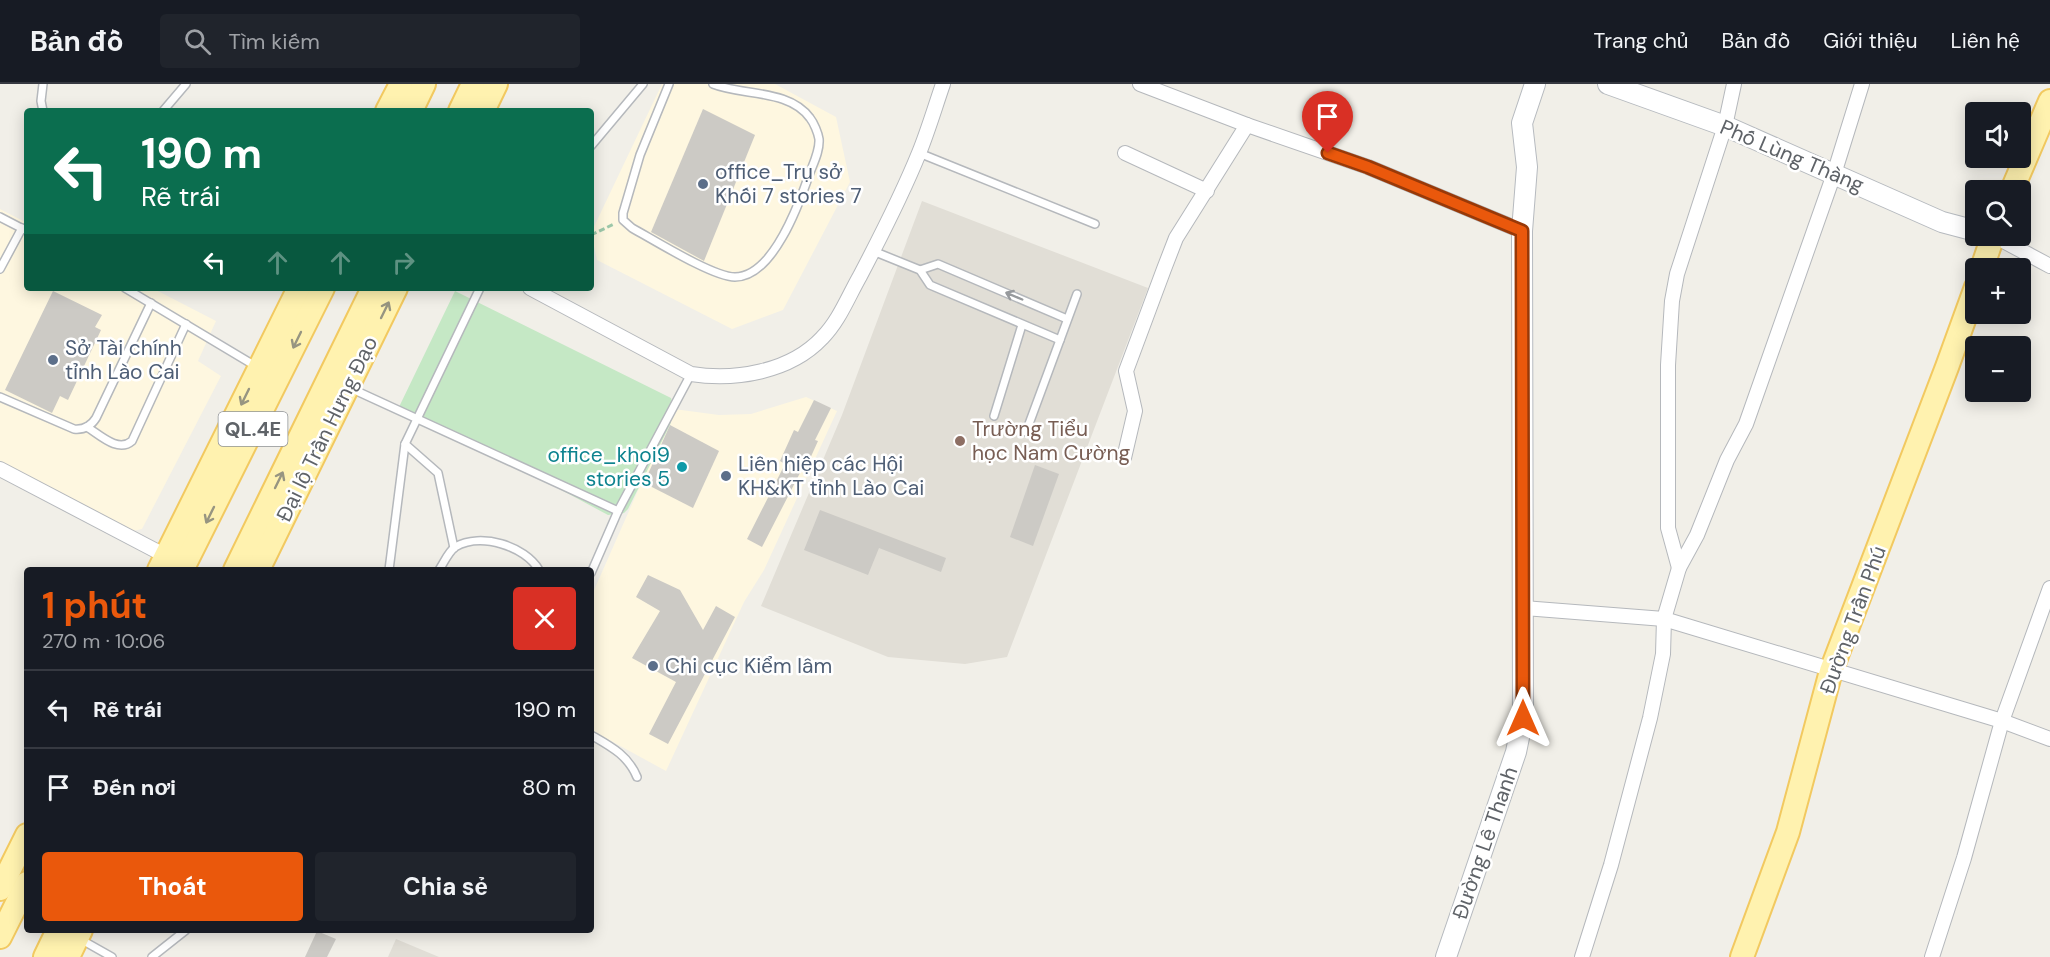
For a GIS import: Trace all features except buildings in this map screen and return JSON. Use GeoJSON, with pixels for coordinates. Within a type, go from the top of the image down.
{"type":"FeatureCollection","features":[{"type":"Feature","properties":{"kind":"main road"},"geometry":{"type":"LineString","coordinates":[[388,108],[400,84]]}},
{"type":"Feature","properties":{"kind":"main road"},"geometry":{"type":"LineString","coordinates":[[412,108],[424,84]]}},
{"type":"Feature","properties":{"kind":"main road"},"geometry":{"type":"LineString","coordinates":[[461,108],[473,84]]}},
{"type":"Feature","properties":{"kind":"main road"},"geometry":{"type":"LineString","coordinates":[[484,108],[496,84]]}},
{"type":"Feature","properties":{"kind":"main road"},"geometry":{"type":"LineString","coordinates":[[2016,180],[2050,101]]}},
{"type":"Feature","properties":{"kind":"main road"},"geometry":{"type":"LineString","coordinates":[[169,565],[259,368],[298,291]]}},
{"type":"Feature","properties":{"kind":"main road","name":"QL.4E"},"geometry":{"type":"LineString","coordinates":[[169,565],[321,291]]}},
{"type":"Feature","properties":{"kind":"main road","name":"Đại lộ Trần Hưng Đạo"},"geometry":{"type":"LineString","coordinates":[[235,567],[372,291]]}},
{"type":"Feature","properties":{"kind":"main road","name":"Đại lộ Trần Hưng Đạo"},"geometry":{"type":"LineString","coordinates":[[259,567],[395,291]]}},
{"type":"Feature","properties":{"kind":"main road","name":"Đường Trần Phú"},"geometry":{"type":"LineString","coordinates":[[1742,957],[1788,832],[1832,671],[1965,317]]}},
{"type":"Feature","properties":{"kind":"main road"},"geometry":{"type":"LineString","coordinates":[[0,890],[24,841]]}},
{"type":"Feature","properties":{"kind":"main road"},"geometry":{"type":"LineString","coordinates":[[0,937],[24,889]]}},
{"type":"Feature","properties":{"kind":"main road"},"geometry":{"type":"LineString","coordinates":[[45,957],[71,939]]}},
{"type":"Feature","properties":{"kind":"street"},"geometry":{"type":"LineString","coordinates":[[536,291],[691,374],[714,378],[739,376],[773,367],[808,350],[834,324],[873,251],[919,153],[943,84]]}},
{"type":"Feature","properties":{"kind":"street"},"geometry":{"type":"LineString","coordinates":[[1140,84],[1247,125],[1368,167],[1522,231]]}},
{"type":"Feature","properties":{"kind":"street","name":"Đường Lê Thanh"},"geometry":{"type":"LineString","coordinates":[[1446,957],[1520,735],[1523,718],[1522,231],[1527,167],[1522,123],[1535,84]]}},
{"type":"Feature","properties":{"kind":"street","name":"Phố Lùng Thàng"},"geometry":{"type":"LineString","coordinates":[[1608,84],[1725,126],[1942,222],[1965,228]]}},
{"type":"Feature","properties":{"kind":"street"},"geometry":{"type":"LineString","coordinates":[[1679,568],[1668,528],[1668,365],[1672,301],[1677,274],[1725,126],[1734,84]]}},
{"type":"Feature","properties":{"kind":"street"},"geometry":{"type":"LineString","coordinates":[[1582,957],[1611,865],[1652,708],[1663,654],[1664,619],[1679,568],[1697,535],[1727,460],[1746,424],[1834,174],[1862,84]]}},
{"type":"Feature","properties":{"kind":"street"},"geometry":{"type":"LineString","coordinates":[[1124,458],[1134,411],[1126,371],[1176,238],[1247,125]]}},
{"type":"Feature","properties":{"kind":"street"},"geometry":{"type":"LineString","coordinates":[[1125,153],[1207,191]]}},
{"type":"Feature","properties":{"kind":"street"},"geometry":{"type":"LineString","coordinates":[[2013,246],[2050,266]]}},
{"type":"Feature","properties":{"kind":"street"},"geometry":{"type":"LineString","coordinates":[[0,469],[169,565]]}},
{"type":"Feature","properties":{"kind":"street"},"geometry":{"type":"LineString","coordinates":[[1932,957],[1964,858],[2002,721],[2050,588]]}},
{"type":"Feature","properties":{"kind":"street"},"geometry":{"type":"LineString","coordinates":[[1522,608],[1664,619],[2002,721],[2050,739]]}},
{"type":"Feature","properties":{"kind":"lane"},"geometry":{"type":"LineString","coordinates":[[43,84],[41,101],[43,108]]}},
{"type":"Feature","properties":{"kind":"lane"},"geometry":{"type":"LineString","coordinates":[[166,108],[186,84]]}},
{"type":"Feature","properties":{"kind":"lane"},"geometry":{"type":"LineString","coordinates":[[594,142],[643,84]]}},
{"type":"Feature","properties":{"kind":"lane"},"geometry":{"type":"LineString","coordinates":[[669,84],[640,154],[623,220],[632,228],[718,274],[735,277],[748,274],[760,266],[777,245],[796,211],[818,151],[819,140],[810,118],[784,99],[726,89],[713,84]]}},
{"type":"Feature","properties":{"kind":"lane"},"geometry":{"type":"LineString","coordinates":[[919,153],[1095,224]]}},
{"type":"Feature","properties":{"kind":"lane"},"geometry":{"type":"LineString","coordinates":[[0,216],[24,229]]}},
{"type":"Feature","properties":{"kind":"lane"},"geometry":{"type":"LineString","coordinates":[[0,269],[24,232]]}},
{"type":"Feature","properties":{"kind":"lane"},"geometry":{"type":"LineString","coordinates":[[873,251],[920,270],[930,285],[1060,340]]}},
{"type":"Feature","properties":{"kind":"lane"},"geometry":{"type":"LineString","coordinates":[[920,270],[938,264],[1067,319]]}},
{"type":"Feature","properties":{"kind":"lane"},"geometry":{"type":"LineString","coordinates":[[130,291],[259,368]]}},
{"type":"Feature","properties":{"kind":"lane"},"geometry":{"type":"LineString","coordinates":[[389,567],[405,444],[479,291]]}},
{"type":"Feature","properties":{"kind":"lane"},"geometry":{"type":"LineString","coordinates":[[1026,432],[1077,294]]}},
{"type":"Feature","properties":{"kind":"lane"},"geometry":{"type":"LineString","coordinates":[[0,397],[74,429],[81,430],[87,427],[96,418],[151,303]]}},
{"type":"Feature","properties":{"kind":"lane"},"geometry":{"type":"LineString","coordinates":[[87,427],[118,446],[128,445],[132,441],[137,435],[186,324]]}},
{"type":"Feature","properties":{"kind":"lane"},"geometry":{"type":"LineString","coordinates":[[994,416],[1022,325]]}},
{"type":"Feature","properties":{"kind":"lane"},"geometry":{"type":"LineString","coordinates":[[594,567],[618,511],[691,374]]}},
{"type":"Feature","properties":{"kind":"lane"},"geometry":{"type":"LineString","coordinates":[[348,387],[618,511]]}},
{"type":"Feature","properties":{"kind":"lane"},"geometry":{"type":"LineString","coordinates":[[405,444],[438,473],[454,548]]}},
{"type":"Feature","properties":{"kind":"lane"},"geometry":{"type":"LineString","coordinates":[[441,567],[454,548],[470,543],[489,542],[521,551],[531,558],[537,567]]}},
{"type":"Feature","properties":{"kind":"lane"},"geometry":{"type":"LineString","coordinates":[[594,737],[620,752],[633,767],[637,777]]}},
{"type":"Feature","properties":{"kind":"lane"},"geometry":{"type":"LineString","coordinates":[[152,957],[182,933]]}},
{"type":"Feature","properties":{"kind":"lane"},"geometry":{"type":"LineString","coordinates":[[71,939],[112,957]]}},
{"type":"Feature","properties":{"kind":"path"},"geometry":{"type":"LineString","coordinates":[[594,234],[623,220]]}},
{"type":"Feature","properties":{"kind":"shaded area"},"geometry":{"type":"Polygon","coordinates":[[[662,84],[775,84],[836,117],[850,182],[783,310],[732,329],[597,260],[594,227],[662,84]]]}},
{"type":"Feature","properties":{"kind":"shaded area","name":"Trường Tiểu học Nam Cường"},"geometry":{"type":"Polygon","coordinates":[[[922,201],[1148,288],[1007,657],[965,664],[888,657],[761,606],[842,415],[922,201]]]}},
{"type":"Feature","properties":{"kind":"shaded area"},"geometry":{"type":"Polygon","coordinates":[[[0,209],[24,221],[24,291],[158,291],[216,321],[198,361],[221,376],[142,529],[133,531],[0,464],[0,209]]]}},
{"type":"Feature","properties":{"kind":"shaded area"},"geometry":{"type":"Polygon","coordinates":[[[806,397],[837,411],[764,570],[744,602],[666,771],[594,732],[594,590],[674,409],[719,415],[751,414],[806,397]]]}},
{"type":"Feature","properties":{"kind":"shaded area"},"geometry":{"type":"Polygon","coordinates":[[[396,939],[439,957],[388,957],[396,939]]]}},
{"type":"Feature","properties":{"kind":"green space"},"geometry":{"type":"Polygon","coordinates":[[[455,291],[671,398],[674,409],[670,425],[624,513],[608,515],[444,427],[399,407],[455,291]]]}},
{"type":"Feature","properties":{"kind":"place","name":"office_Trụ sở Khối 7 stories 7"},"geometry":{"type":"Point","coordinates":[703,184]}},
{"type":"Feature","properties":{"kind":"place","name":"Sở Tài chính tỉnh Lào Cai"},"geometry":{"type":"Point","coordinates":[53,360]}},
{"type":"Feature","properties":{"kind":"place","name":"Trường Tiểu học Nam Cường"},"geometry":{"type":"Point","coordinates":[960,441]}},
{"type":"Feature","properties":{"kind":"place","name":"office_khoi9 stories 5"},"geometry":{"type":"Point","coordinates":[682,467]}},
{"type":"Feature","properties":{"kind":"place","name":"Liên hiệp các Hội KH&KT tỉnh Lào Cai"},"geometry":{"type":"Point","coordinates":[726,476]}},
{"type":"Feature","properties":{"kind":"place","name":"Chi cục Kiểm lâm"},"geometry":{"type":"Point","coordinates":[653,666]}},
{"type":"Feature","properties":{"kind":"route"},"geometry":{"type":"LineString","coordinates":[[1328,153],[1368,167],[1522,231],[1523,718]]}}]}
